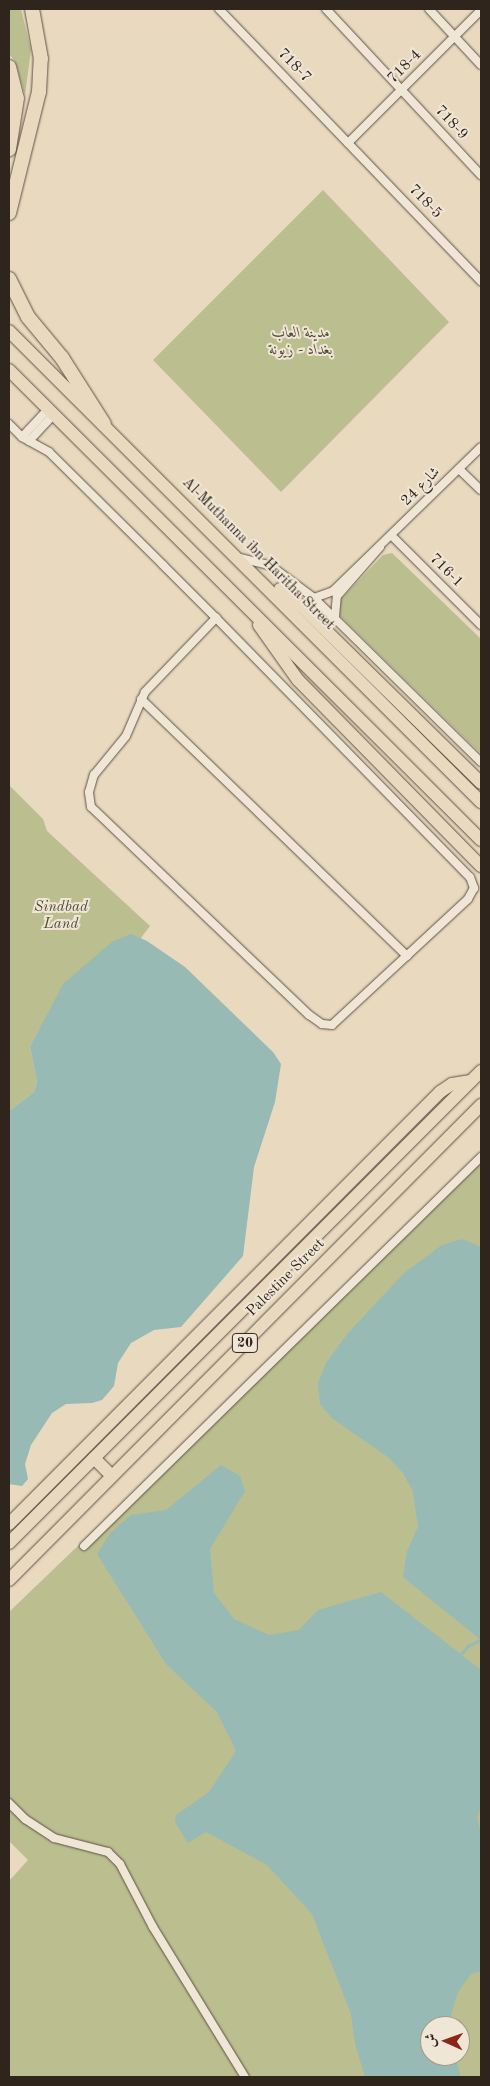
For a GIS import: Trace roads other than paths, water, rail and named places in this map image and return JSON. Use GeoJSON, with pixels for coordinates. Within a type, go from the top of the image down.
{"type":"FeatureCollection","features":[{"type":"Feature","properties":{"kind":"highway"},"geometry":{"type":"LineString","coordinates":[[9,213],[39,92],[41,59],[32,9]]}},
{"type":"Feature","properties":{"kind":"highway"},"geometry":{"type":"LineString","coordinates":[[9,67],[17,98],[9,149]]}},
{"type":"Feature","properties":{"kind":"highway"},"geometry":{"type":"LineString","coordinates":[[9,279],[28,317],[62,358],[104,424]]}},
{"type":"Feature","properties":{"kind":"main road","name":"Al-Muthanna ibn Haritha Street"},"geometry":{"type":"LineString","coordinates":[[9,331],[240,558],[481,802]]}},
{"type":"Feature","properties":{"kind":"main road"},"geometry":{"type":"LineString","coordinates":[[9,370],[481,840]]}},
{"type":"Feature","properties":{"kind":"main road"},"geometry":{"type":"LineString","coordinates":[[240,558],[301,606],[481,783]]}},
{"type":"Feature","properties":{"kind":"main road"},"geometry":{"type":"LineString","coordinates":[[237,595],[298,680],[481,866]]}},
{"type":"Feature","properties":{"kind":"main road","name":"Palestine Street"},"geometry":{"type":"LineString","coordinates":[[9,1543],[481,1071]]}},
{"type":"Feature","properties":{"kind":"main road"},"geometry":{"type":"LineString","coordinates":[[9,1524],[440,1092],[452,1084],[471,1082]]}},
{"type":"Feature","properties":{"kind":"main road","name":"Palestine Street"},"geometry":{"type":"LineString","coordinates":[[9,1580],[481,1106]]}},
{"type":"Feature","properties":{"kind":"main road"},"geometry":{"type":"LineString","coordinates":[[294,1258],[302,1231]]}},
{"type":"Feature","properties":{"kind":"main road"},"geometry":{"type":"LineString","coordinates":[[94,1458],[112,1476]]}},
{"type":"Feature","properties":{"kind":"street","name":"718-7"},"geometry":{"type":"LineString","coordinates":[[219,9],[348,143]]}},
{"type":"Feature","properties":{"kind":"street"},"geometry":{"type":"LineString","coordinates":[[326,9],[401,90]]}},
{"type":"Feature","properties":{"kind":"street"},"geometry":{"type":"LineString","coordinates":[[429,9],[481,65]]}},
{"type":"Feature","properties":{"kind":"street","name":"718-4"},"geometry":{"type":"LineString","coordinates":[[348,143],[481,10]]}},
{"type":"Feature","properties":{"kind":"street","name":"718-9"},"geometry":{"type":"LineString","coordinates":[[401,90],[481,175]]}},
{"type":"Feature","properties":{"kind":"street","name":"718-5"},"geometry":{"type":"LineString","coordinates":[[348,143],[481,281]]}},
{"type":"Feature","properties":{"kind":"street"},"geometry":{"type":"LineString","coordinates":[[26,439],[51,411]]}},
{"type":"Feature","properties":{"kind":"street"},"geometry":{"type":"LineString","coordinates":[[9,424],[26,439],[49,452],[216,618],[470,877],[474,888],[468,899],[332,1025],[322,1024],[91,807],[89,792],[94,775],[126,736],[141,699],[216,618]]}},
{"type":"Feature","properties":{"kind":"street","name":"شارع 24"},"geometry":{"type":"LineString","coordinates":[[314,598],[329,594],[392,536],[481,447]]}},
{"type":"Feature","properties":{"kind":"street"},"geometry":{"type":"LineString","coordinates":[[459,469],[481,490]]}},
{"type":"Feature","properties":{"kind":"street","name":"716-1"},"geometry":{"type":"LineString","coordinates":[[392,536],[481,625]]}},
{"type":"Feature","properties":{"kind":"street","name":"شارع 24"},"geometry":{"type":"LineString","coordinates":[[335,617],[338,596],[380,547]]}},
{"type":"Feature","properties":{"kind":"street"},"geometry":{"type":"LineString","coordinates":[[240,558],[271,566],[314,598],[481,762]]}},
{"type":"Feature","properties":{"kind":"street"},"geometry":{"type":"LineString","coordinates":[[141,699],[407,956]]}},
{"type":"Feature","properties":{"kind":"street"},"geometry":{"type":"LineString","coordinates":[[84,1546],[481,1156]]}},
{"type":"Feature","properties":{"kind":"street"},"geometry":{"type":"LineString","coordinates":[[9,1803],[31,1824],[54,1838],[103,1850],[120,1864],[153,1927],[245,2077]]}},
{"type":"Feature","properties":{"kind":"water"},"geometry":{"type":"Polygon","coordinates":[[[131,934],[147,941],[185,967],[273,1052],[281,1064],[275,1102],[254,1167],[243,1256],[181,1327],[154,1330],[131,1343],[118,1363],[114,1386],[102,1400],[92,1403],[66,1404],[52,1413],[31,1445],[25,1464],[28,1479],[22,1486],[9,1484],[9,1111],[34,1092],[37,1082],[30,1047],[63,984],[112,942],[131,934]]]}},
{"type":"Feature","properties":{"kind":"water"},"geometry":{"type":"Polygon","coordinates":[[[462,1239],[481,1247],[481,1640],[403,1577],[407,1551],[418,1527],[413,1492],[403,1473],[388,1457],[333,1419],[320,1404],[318,1383],[326,1363],[348,1333],[404,1273],[442,1245],[462,1239]]]}},
{"type":"Feature","properties":{"kind":"water"},"geometry":{"type":"Polygon","coordinates":[[[221,1465],[240,1476],[245,1491],[210,1549],[214,1593],[234,1619],[269,1635],[299,1630],[318,1610],[381,1592],[481,1670],[481,1807],[477,1818],[481,1834],[481,1971],[471,1974],[458,1992],[451,2016],[420,2016],[420,2066],[458,2066],[461,2077],[365,2077],[355,2044],[351,2014],[312,1914],[267,1865],[206,1832],[188,1843],[175,1822],[176,1815],[209,1792],[236,1751],[217,1712],[166,1664],[97,1554],[110,1533],[131,1515],[166,1510],[221,1465]]]}},
{"type":"Feature","properties":{"kind":"waterway"},"geometry":{"type":"LineString","coordinates":[[461,1654],[468,1646],[480,1640]]}},
{"type":"Feature","properties":{"kind":"park label","name":"مدينة العاب بغداد - زيونة"},"geometry":{"type":"Point","coordinates":[301,342]}},
{"type":"Feature","properties":{"kind":"park label","name":"Sindbad Land"},"geometry":{"type":"Point","coordinates":[61,916]}}]}
